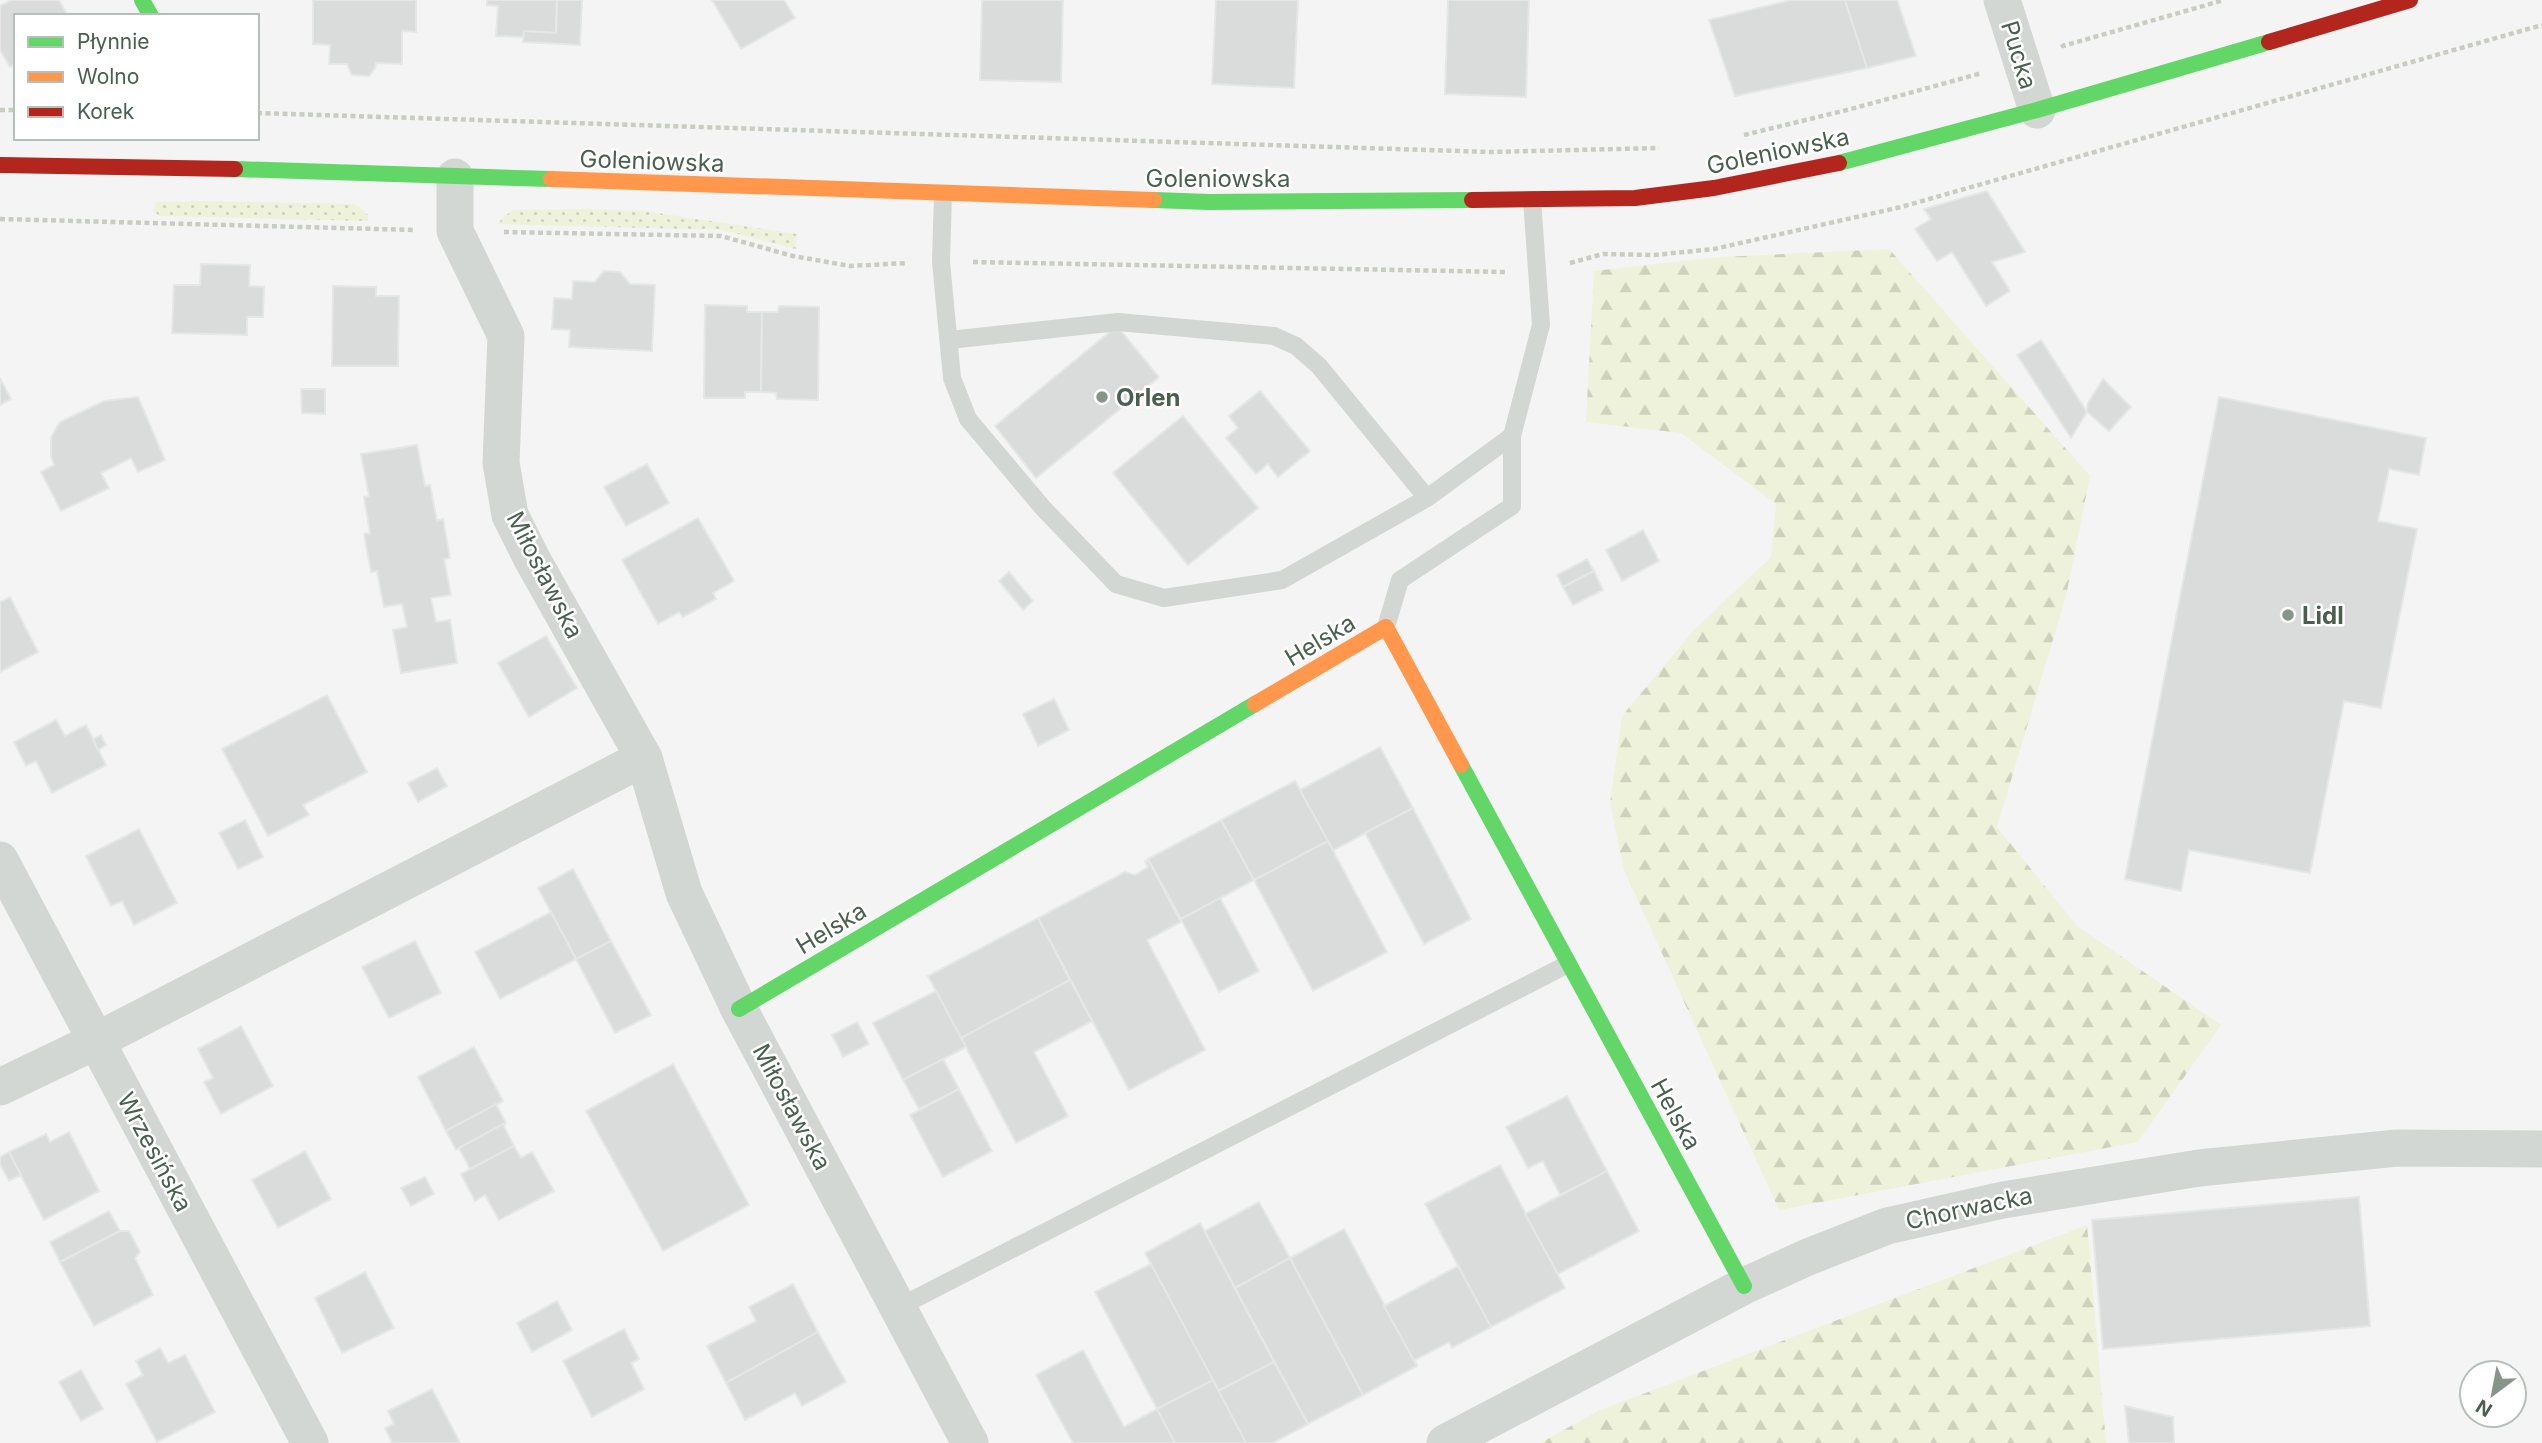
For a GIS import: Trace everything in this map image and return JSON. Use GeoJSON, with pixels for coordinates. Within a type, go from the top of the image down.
{"type":"FeatureCollection","features":[{"type":"Feature","properties":{"kind":"street","name":"Pucka"},"geometry":{"type":"LineString","coordinates":[[2002,0],[2036,110]]}},
{"type":"Feature","properties":{"kind":"street","name":"Goleniowska"},"geometry":{"type":"LineString","coordinates":[[0,165],[215,168],[1209,202],[1635,198],[1714,188],[1832,165],[2036,110],[2410,0]]}},
{"type":"Feature","properties":{"kind":"street"},"geometry":{"type":"LineString","coordinates":[[214,148],[215,168]]}},
{"type":"Feature","properties":{"kind":"street","name":"Miłosławska"},"geometry":{"type":"LineString","coordinates":[[455,177],[455,231],[506,336],[501,463],[510,514],[532,559],[644,758],[684,893],[739,1009],[970,1443]]}},
{"type":"Feature","properties":{"kind":"street","name":"Helska"},"geometry":{"type":"LineString","coordinates":[[739,1009],[1386,627],[1744,1286]]}},
{"type":"Feature","properties":{"kind":"street"},"geometry":{"type":"LineString","coordinates":[[0,1087],[96,1041],[644,758]]}},
{"type":"Feature","properties":{"kind":"street","name":"Wrzesińska"},"geometry":{"type":"LineString","coordinates":[[0,860],[310,1443]]}},
{"type":"Feature","properties":{"kind":"street","name":"Chorwacka"},"geometry":{"type":"LineString","coordinates":[[1445,1443],[1744,1286],[1887,1226],[2003,1200],[2199,1168],[2397,1148],[2542,1149]]}},
{"type":"Feature","properties":{"kind":"lane"},"geometry":{"type":"LineString","coordinates":[[943,194],[941,262],[952,378],[968,419],[1043,508],[1116,584],[1164,598],[1282,580],[1427,498],[1512,436]]}},
{"type":"Feature","properties":{"kind":"lane"},"geometry":{"type":"LineString","coordinates":[[1386,627],[1400,580],[1512,506],[1512,436],[1541,326],[1532,200]]}},
{"type":"Feature","properties":{"kind":"lane"},"geometry":{"type":"LineString","coordinates":[[949,340],[1118,322],[1274,336],[1296,346],[1319,366],[1427,498]]}},
{"type":"Feature","properties":{"kind":"lane"},"geometry":{"type":"LineString","coordinates":[[899,1307],[1568,964]]}},
{"type":"Feature","properties":{"kind":"path"},"geometry":{"type":"LineString","coordinates":[[2059,35],[2063,46],[2224,0]]}},
{"type":"Feature","properties":{"kind":"path"},"geometry":{"type":"LineString","coordinates":[[1743,135],[1985,72]]}},
{"type":"Feature","properties":{"kind":"path"},"geometry":{"type":"LineString","coordinates":[[259,113],[1491,152],[1670,148]]}},
{"type":"Feature","properties":{"kind":"green space"},"geometry":{"type":"Polygon","coordinates":[[[156,202],[355,204],[368,215],[368,221],[160,216],[153,211],[156,202]]]}},
{"type":"Feature","properties":{"kind":"green space"},"geometry":{"type":"Polygon","coordinates":[[[512,210],[644,211],[797,234],[796,249],[723,230],[497,224],[512,210]]]}},
{"type":"Feature","properties":{"kind":"green space"},"geometry":{"type":"Polygon","coordinates":[[[1889,249],[2090,476],[2066,596],[1997,827],[2077,926],[2221,1025],[2138,1142],[1779,1210],[1624,870],[1610,803],[1622,716],[1694,630],[1771,557],[1776,504],[1681,433],[1586,422],[1594,271],[1719,257],[1889,249]]]}},
{"type":"Feature","properties":{"kind":"green space"},"geometry":{"type":"Polygon","coordinates":[[[2087,1225],[2106,1443],[1540,1443],[1598,1411],[2087,1225]]]}},
{"type":"Feature","properties":{"kind":"building"},"geometry":{"type":"Polygon","coordinates":[[[11,0],[59,0],[67,14],[14,14],[14,65],[10,67],[0,50],[0,6],[11,0]]]}},
{"type":"Feature","properties":{"kind":"building"},"geometry":{"type":"Polygon","coordinates":[[[313,0],[416,0],[416,32],[402,31],[402,64],[376,63],[369,76],[352,75],[347,64],[329,64],[330,45],[313,44],[313,0]]]}},
{"type":"Feature","properties":{"kind":"building"},"geometry":{"type":"Polygon","coordinates":[[[487,0],[557,0],[556,33],[524,31],[523,37],[496,36],[498,6],[487,5],[487,0]]]}},
{"type":"Feature","properties":{"kind":"building"},"geometry":{"type":"Polygon","coordinates":[[[557,0],[582,0],[580,45],[523,42],[524,31],[556,33],[557,0]]]}},
{"type":"Feature","properties":{"kind":"building"},"geometry":{"type":"Polygon","coordinates":[[[712,0],[784,0],[795,18],[741,49],[712,0]]]}},
{"type":"Feature","properties":{"kind":"building"},"geometry":{"type":"Polygon","coordinates":[[[982,0],[1063,0],[1061,82],[980,80],[982,0]]]}},
{"type":"Feature","properties":{"kind":"building"},"geometry":{"type":"Polygon","coordinates":[[[1216,0],[1298,0],[1294,88],[1212,84],[1216,0]]]}},
{"type":"Feature","properties":{"kind":"building"},"geometry":{"type":"Polygon","coordinates":[[[1448,0],[1529,0],[1526,97],[1445,94],[1448,0]]]}},
{"type":"Feature","properties":{"kind":"building"},"geometry":{"type":"Polygon","coordinates":[[[1791,0],[1845,0],[1867,68],[1735,96],[1709,20],[1791,0]]]}},
{"type":"Feature","properties":{"kind":"building"},"geometry":{"type":"Polygon","coordinates":[[[1845,0],[1897,0],[1916,56],[1867,68],[1845,0]]]}},
{"type":"Feature","properties":{"kind":"building"},"geometry":{"type":"Polygon","coordinates":[[[1987,191],[2025,252],[1992,262],[2010,291],[1986,306],[1952,252],[1937,261],[1915,229],[1931,219],[1924,209],[1987,191]]]}},
{"type":"Feature","properties":{"kind":"building"},"geometry":{"type":"Polygon","coordinates":[[[201,264],[250,265],[249,286],[264,287],[263,317],[247,317],[247,335],[172,333],[174,285],[200,285],[201,264]]]}},
{"type":"Feature","properties":{"kind":"building"},"geometry":{"type":"Polygon","coordinates":[[[604,271],[620,272],[630,284],[655,285],[652,351],[569,347],[570,330],[552,329],[554,298],[572,299],[573,281],[595,282],[604,271]]]}},
{"type":"Feature","properties":{"kind":"building"},"geometry":{"type":"Polygon","coordinates":[[[333,286],[376,287],[376,296],[399,296],[398,366],[332,366],[333,286]]]}},
{"type":"Feature","properties":{"kind":"building"},"geometry":{"type":"Polygon","coordinates":[[[705,305],[747,306],[747,312],[762,312],[761,392],[745,392],[745,398],[704,398],[705,305]]]}},
{"type":"Feature","properties":{"kind":"building"},"geometry":{"type":"Polygon","coordinates":[[[779,306],[819,307],[818,400],[777,399],[776,393],[761,392],[762,312],[778,312],[779,306]]]}},
{"type":"Feature","properties":{"kind":"building"},"geometry":{"type":"Polygon","coordinates":[[[1117,326],[1159,377],[1036,478],[995,426],[1117,326]]]}},
{"type":"Feature","properties":{"kind":"building"},"geometry":{"type":"Polygon","coordinates":[[[2041,340],[2087,412],[2071,438],[2017,355],[2041,340]]]}},
{"type":"Feature","properties":{"kind":"building"},"geometry":{"type":"Polygon","coordinates":[[[0,378],[11,399],[0,405],[0,378]]]}},
{"type":"Feature","properties":{"kind":"building"},"geometry":{"type":"Polygon","coordinates":[[[2103,379],[2131,407],[2109,431],[2086,411],[2103,379]]]}},
{"type":"Feature","properties":{"kind":"building"},"geometry":{"type":"Polygon","coordinates":[[[301,389],[325,389],[325,414],[302,413],[301,389]]]}},
{"type":"Feature","properties":{"kind":"building"},"geometry":{"type":"Polygon","coordinates":[[[1260,391],[1310,451],[1278,477],[1268,464],[1256,474],[1226,438],[1238,428],[1229,416],[1260,391]]]}},
{"type":"Feature","properties":{"kind":"building"},"geometry":{"type":"Polygon","coordinates":[[[138,397],[165,460],[138,472],[131,458],[101,473],[109,488],[61,511],[41,472],[54,465],[51,437],[60,422],[104,401],[138,397]]]}},
{"type":"Feature","properties":{"kind":"building","name":"Lidl"},"geometry":{"type":"Polygon","coordinates":[[[2219,397],[2426,438],[2419,475],[2389,469],[2378,521],[2417,529],[2381,708],[2344,701],[2310,873],[2189,850],[2181,891],[2125,879],[2219,397]]]}},
{"type":"Feature","properties":{"kind":"building"},"geometry":{"type":"Polygon","coordinates":[[[1183,416],[1258,508],[1188,565],[1113,473],[1183,416]]]}},
{"type":"Feature","properties":{"kind":"building"},"geometry":{"type":"Polygon","coordinates":[[[417,445],[425,486],[430,485],[437,521],[443,519],[450,558],[444,559],[451,595],[431,598],[436,622],[450,620],[457,663],[401,673],[393,630],[407,627],[402,604],[384,607],[377,571],[371,572],[364,534],[370,533],[364,497],[369,496],[361,454],[417,445]]]}},
{"type":"Feature","properties":{"kind":"building"},"geometry":{"type":"Polygon","coordinates":[[[647,464],[669,503],[626,526],[604,487],[647,464]]]}},
{"type":"Feature","properties":{"kind":"building"},"geometry":{"type":"Polygon","coordinates":[[[698,518],[734,581],[713,593],[716,599],[683,617],[679,612],[658,624],[622,560],[698,518]]]}},
{"type":"Feature","properties":{"kind":"building"},"geometry":{"type":"Polygon","coordinates":[[[1643,530],[1659,561],[1622,581],[1606,550],[1643,530]]]}},
{"type":"Feature","properties":{"kind":"building"},"geometry":{"type":"Polygon","coordinates":[[[1587,559],[1594,571],[1563,587],[1557,575],[1587,559]]]}},
{"type":"Feature","properties":{"kind":"building"},"geometry":{"type":"Polygon","coordinates":[[[1594,571],[1603,590],[1573,605],[1563,587],[1594,571]]]}},
{"type":"Feature","properties":{"kind":"building"},"geometry":{"type":"Polygon","coordinates":[[[1009,572],[1033,601],[1023,610],[999,581],[1009,572]]]}},
{"type":"Feature","properties":{"kind":"building"},"geometry":{"type":"Polygon","coordinates":[[[10,597],[38,652],[0,672],[0,602],[10,597]]]}},
{"type":"Feature","properties":{"kind":"building"},"geometry":{"type":"Polygon","coordinates":[[[546,636],[577,688],[529,717],[498,663],[546,636]]]}},
{"type":"Feature","properties":{"kind":"building"},"geometry":{"type":"Polygon","coordinates":[[[327,695],[367,772],[303,805],[309,815],[268,836],[222,749],[327,695]]]}},
{"type":"Feature","properties":{"kind":"building"},"geometry":{"type":"Polygon","coordinates":[[[1054,699],[1069,730],[1038,746],[1023,714],[1054,699]]]}},
{"type":"Feature","properties":{"kind":"building"},"geometry":{"type":"Polygon","coordinates":[[[56,720],[65,736],[86,725],[106,765],[52,793],[36,761],[26,766],[14,742],[56,720]]]}},
{"type":"Feature","properties":{"kind":"building"},"geometry":{"type":"Polygon","coordinates":[[[101,735],[106,745],[98,750],[93,739],[101,735]]]}},
{"type":"Feature","properties":{"kind":"building"},"geometry":{"type":"Polygon","coordinates":[[[1380,747],[1413,808],[1332,851],[1300,790],[1380,747]]]}},
{"type":"Feature","properties":{"kind":"building"},"geometry":{"type":"Polygon","coordinates":[[[437,768],[447,786],[418,802],[408,783],[437,768]]]}},
{"type":"Feature","properties":{"kind":"building"},"geometry":{"type":"Polygon","coordinates":[[[1295,781],[1328,841],[1254,880],[1221,820],[1295,781]]]}},
{"type":"Feature","properties":{"kind":"building"},"geometry":{"type":"Polygon","coordinates":[[[1413,808],[1471,919],[1424,944],[1365,833],[1413,808]]]}},
{"type":"Feature","properties":{"kind":"building"},"geometry":{"type":"Polygon","coordinates":[[[245,820],[263,857],[238,869],[219,833],[245,820]]]}},
{"type":"Feature","properties":{"kind":"building"},"geometry":{"type":"Polygon","coordinates":[[[1221,820],[1254,880],[1181,919],[1148,859],[1221,820]]]}},
{"type":"Feature","properties":{"kind":"building"},"geometry":{"type":"Polygon","coordinates":[[[139,829],[177,903],[134,925],[122,901],[111,906],[86,856],[139,829]]]}},
{"type":"Feature","properties":{"kind":"building"},"geometry":{"type":"Polygon","coordinates":[[[1328,841],[1387,952],[1313,991],[1254,880],[1328,841]]]}},
{"type":"Feature","properties":{"kind":"building"},"geometry":{"type":"Polygon","coordinates":[[[1148,860],[1181,922],[1147,940],[1205,1050],[1129,1090],[1038,918],[1125,872],[1135,875],[1148,867],[1145,861],[1148,860]]]}},
{"type":"Feature","properties":{"kind":"building"},"geometry":{"type":"Polygon","coordinates":[[[573,869],[611,941],[576,959],[538,888],[573,869]]]}},
{"type":"Feature","properties":{"kind":"building"},"geometry":{"type":"Polygon","coordinates":[[[1220,898],[1259,971],[1219,992],[1181,919],[1220,898]]]}},
{"type":"Feature","properties":{"kind":"building"},"geometry":{"type":"Polygon","coordinates":[[[551,912],[576,959],[500,999],[475,952],[551,912]]]}},
{"type":"Feature","properties":{"kind":"building"},"geometry":{"type":"Polygon","coordinates":[[[1038,918],[1070,980],[961,1038],[928,976],[1038,918]]]}},
{"type":"Feature","properties":{"kind":"building"},"geometry":{"type":"Polygon","coordinates":[[[415,941],[441,993],[389,1018],[362,967],[415,941]]]}},
{"type":"Feature","properties":{"kind":"building"},"geometry":{"type":"Polygon","coordinates":[[[611,941],[651,1015],[615,1033],[576,959],[611,941]]]}},
{"type":"Feature","properties":{"kind":"building"},"geometry":{"type":"Polygon","coordinates":[[[1070,980],[1092,1021],[1034,1052],[1068,1116],[1016,1143],[961,1038],[1070,980]]]}},
{"type":"Feature","properties":{"kind":"building"},"geometry":{"type":"Polygon","coordinates":[[[936,991],[966,1047],[903,1080],[873,1023],[936,991]]]}},
{"type":"Feature","properties":{"kind":"building"},"geometry":{"type":"Polygon","coordinates":[[[857,1022],[869,1044],[843,1057],[832,1035],[857,1022]]]}},
{"type":"Feature","properties":{"kind":"building"},"geometry":{"type":"Polygon","coordinates":[[[241,1026],[273,1086],[221,1114],[204,1082],[213,1078],[198,1049],[241,1026]]]}},
{"type":"Feature","properties":{"kind":"building"},"geometry":{"type":"Polygon","coordinates":[[[474,1047],[503,1101],[446,1131],[418,1077],[474,1047]]]}},
{"type":"Feature","properties":{"kind":"building"},"geometry":{"type":"Polygon","coordinates":[[[943,1059],[959,1089],[919,1109],[903,1080],[943,1059]]]}},
{"type":"Feature","properties":{"kind":"building"},"geometry":{"type":"Polygon","coordinates":[[[673,1064],[749,1205],[663,1251],[586,1111],[673,1064]]]}},
{"type":"Feature","properties":{"kind":"building"},"geometry":{"type":"Polygon","coordinates":[[[959,1089],[992,1151],[943,1177],[910,1115],[959,1089]]]}},
{"type":"Feature","properties":{"kind":"building"},"geometry":{"type":"Polygon","coordinates":[[[1567,1096],[1607,1171],[1560,1195],[1543,1161],[1528,1168],[1506,1127],[1567,1096]]]}},
{"type":"Feature","properties":{"kind":"building"},"geometry":{"type":"Polygon","coordinates":[[[496,1104],[506,1123],[456,1150],[446,1131],[496,1104]]]}},
{"type":"Feature","properties":{"kind":"building"},"geometry":{"type":"Polygon","coordinates":[[[503,1124],[514,1146],[470,1169],[459,1148],[503,1124]]]}},
{"type":"Feature","properties":{"kind":"building"},"geometry":{"type":"Polygon","coordinates":[[[69,1132],[99,1191],[44,1220],[9,1152],[46,1134],[50,1142],[69,1132]]]}},
{"type":"Feature","properties":{"kind":"building"},"geometry":{"type":"Polygon","coordinates":[[[514,1146],[521,1158],[532,1152],[554,1191],[499,1220],[485,1195],[475,1201],[461,1174],[514,1146]]]}},
{"type":"Feature","properties":{"kind":"building"},"geometry":{"type":"Polygon","coordinates":[[[305,1151],[331,1199],[278,1228],[252,1180],[305,1151]]]}},
{"type":"Feature","properties":{"kind":"building"},"geometry":{"type":"Polygon","coordinates":[[[9,1152],[21,1175],[9,1181],[0,1164],[0,1157],[9,1152]]]}},
{"type":"Feature","properties":{"kind":"building"},"geometry":{"type":"Polygon","coordinates":[[[1500,1165],[1565,1288],[1491,1327],[1425,1204],[1500,1165]]]}},
{"type":"Feature","properties":{"kind":"building"},"geometry":{"type":"Polygon","coordinates":[[[1607,1171],[1639,1231],[1558,1274],[1525,1214],[1607,1171]]]}},
{"type":"Feature","properties":{"kind":"building"},"geometry":{"type":"Polygon","coordinates":[[[425,1177],[434,1194],[411,1206],[401,1188],[425,1177]]]}},
{"type":"Feature","properties":{"kind":"building"},"geometry":{"type":"Polygon","coordinates":[[[2359,1197],[2370,1326],[2103,1349],[2092,1220],[2359,1197]]]}},
{"type":"Feature","properties":{"kind":"building"},"geometry":{"type":"Polygon","coordinates":[[[1259,1202],[1290,1258],[1235,1288],[1205,1231],[1259,1202]]]}},
{"type":"Feature","properties":{"kind":"building"},"geometry":{"type":"Polygon","coordinates":[[[109,1211],[120,1231],[60,1262],[50,1242],[109,1211]]]}},
{"type":"Feature","properties":{"kind":"building"},"geometry":{"type":"Polygon","coordinates":[[[1200,1223],[1274,1362],[1218,1391],[1145,1253],[1200,1223]]]}},
{"type":"Feature","properties":{"kind":"building"},"geometry":{"type":"Polygon","coordinates":[[[1344,1229],[1417,1366],[1363,1395],[1290,1258],[1344,1229]]]}},
{"type":"Feature","properties":{"kind":"building"},"geometry":{"type":"Polygon","coordinates":[[[120,1231],[129,1231],[140,1252],[135,1258],[153,1295],[94,1326],[60,1262],[120,1231]]]}},
{"type":"Feature","properties":{"kind":"building"},"geometry":{"type":"Polygon","coordinates":[[[1290,1258],[1363,1395],[1308,1424],[1235,1288],[1290,1258]]]}},
{"type":"Feature","properties":{"kind":"building"},"geometry":{"type":"Polygon","coordinates":[[[1151,1264],[1213,1380],[1157,1409],[1095,1292],[1151,1264]]]}},
{"type":"Feature","properties":{"kind":"building"},"geometry":{"type":"Polygon","coordinates":[[[1458,1266],[1491,1327],[1452,1348],[1449,1342],[1415,1360],[1417,1366],[1384,1306],[1458,1266]]]}},
{"type":"Feature","properties":{"kind":"building"},"geometry":{"type":"Polygon","coordinates":[[[365,1272],[394,1328],[342,1353],[315,1298],[365,1272]]]}},
{"type":"Feature","properties":{"kind":"building"},"geometry":{"type":"Polygon","coordinates":[[[793,1284],[818,1332],[726,1383],[707,1346],[756,1321],[749,1307],[793,1284]]]}},
{"type":"Feature","properties":{"kind":"building"},"geometry":{"type":"Polygon","coordinates":[[[557,1301],[572,1330],[532,1352],[517,1323],[557,1301]]]}},
{"type":"Feature","properties":{"kind":"building"},"geometry":{"type":"Polygon","coordinates":[[[624,1329],[639,1359],[631,1363],[644,1389],[592,1417],[563,1361],[624,1329]]]}},
{"type":"Feature","properties":{"kind":"building"},"geometry":{"type":"Polygon","coordinates":[[[818,1332],[846,1382],[802,1406],[795,1393],[745,1420],[726,1383],[818,1332]]]}},
{"type":"Feature","properties":{"kind":"building"},"geometry":{"type":"Polygon","coordinates":[[[160,1348],[168,1363],[185,1355],[215,1412],[157,1442],[126,1384],[143,1375],[136,1361],[160,1348]]]}},
{"type":"Feature","properties":{"kind":"building"},"geometry":{"type":"Polygon","coordinates":[[[1083,1350],[1124,1427],[1157,1409],[1175,1443],[1073,1443],[1036,1375],[1083,1350]]]}},
{"type":"Feature","properties":{"kind":"building"},"geometry":{"type":"Polygon","coordinates":[[[1274,1362],[1308,1424],[1273,1443],[1246,1443],[1218,1391],[1274,1362]]]}},
{"type":"Feature","properties":{"kind":"building"},"geometry":{"type":"Polygon","coordinates":[[[81,1370],[103,1409],[81,1421],[59,1382],[81,1370]]]}},
{"type":"Feature","properties":{"kind":"building"},"geometry":{"type":"Polygon","coordinates":[[[1213,1380],[1246,1443],[1175,1443],[1157,1409],[1213,1380]]]}},
{"type":"Feature","properties":{"kind":"building"},"geometry":{"type":"Polygon","coordinates":[[[432,1389],[460,1443],[392,1443],[385,1428],[394,1424],[388,1411],[432,1389]]]}},
{"type":"Feature","properties":{"kind":"building"},"geometry":{"type":"Polygon","coordinates":[[[2125,1406],[2173,1417],[2174,1443],[2129,1443],[2125,1406]]]}},
{"type":"Feature","properties":{"kind":"traffic: fast"},"geometry":{"type":"LineString","coordinates":[[142,0],[150,14]]}},
{"type":"Feature","properties":{"kind":"traffic: fast"},"geometry":{"type":"LineString","coordinates":[[1839,163],[2037,110],[2269,42]]}},
{"type":"Feature","properties":{"kind":"traffic: fast"},"geometry":{"type":"LineString","coordinates":[[235,169],[551,179]]}},
{"type":"Feature","properties":{"kind":"traffic: fast"},"geometry":{"type":"LineString","coordinates":[[1154,200],[1472,200]]}},
{"type":"Feature","properties":{"kind":"traffic: fast"},"geometry":{"type":"LineString","coordinates":[[739,1009],[1255,704]]}},
{"type":"Feature","properties":{"kind":"traffic: fast"},"geometry":{"type":"LineString","coordinates":[[1461,765],[1744,1286]]}},
{"type":"Feature","properties":{"kind":"traffic: slow"},"geometry":{"type":"LineString","coordinates":[[551,179],[1154,200]]}},
{"type":"Feature","properties":{"kind":"traffic: slow"},"geometry":{"type":"LineString","coordinates":[[1255,704],[1386,627],[1461,765]]}},
{"type":"Feature","properties":{"kind":"traffic: jam"},"geometry":{"type":"LineString","coordinates":[[2269,42],[2410,0]]}},
{"type":"Feature","properties":{"kind":"traffic: jam"},"geometry":{"type":"LineString","coordinates":[[1472,200],[1635,198],[1714,188],[1839,163]]}},
{"type":"Feature","properties":{"kind":"traffic: jam"},"geometry":{"type":"LineString","coordinates":[[0,165],[235,169]]}},
{"type":"Feature","properties":{"kind":"place","name":"Orlen"},"geometry":{"type":"Point","coordinates":[1102,397]}},
{"type":"Feature","properties":{"kind":"place","name":"Lidl"},"geometry":{"type":"Point","coordinates":[2288,615]}}]}
